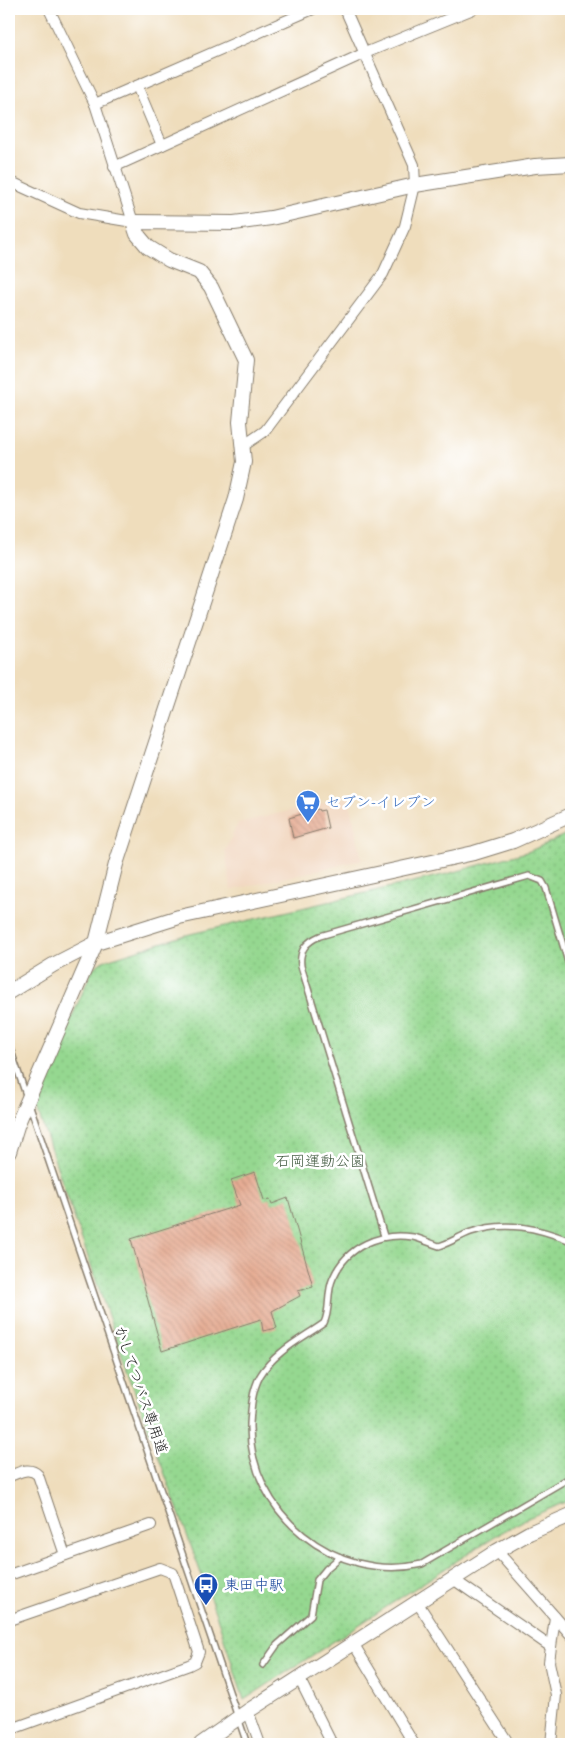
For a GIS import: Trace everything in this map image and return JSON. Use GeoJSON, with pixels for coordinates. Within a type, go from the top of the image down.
{"type":"FeatureCollection","features":[{"type":"Feature","properties":{"kind":"street"},"geometry":{"type":"LineString","coordinates":[[9,1152],[28,1102],[96,944],[116,864],[238,490],[244,462],[240,422],[246,360],[238,340],[211,287],[199,272],[169,260],[148,247],[137,234],[95,104],[49,9]]}},
{"type":"Feature","properties":{"kind":"street"},"geometry":{"type":"LineString","coordinates":[[95,104],[313,9]]}},
{"type":"Feature","properties":{"kind":"street"},"geometry":{"type":"LineString","coordinates":[[243,446],[265,431],[383,274],[405,226],[416,185],[414,165],[345,9]]}},
{"type":"Feature","properties":{"kind":"street"},"geometry":{"type":"LineString","coordinates":[[114,166],[365,53],[473,9]]}},
{"type":"Feature","properties":{"kind":"street"},"geometry":{"type":"LineString","coordinates":[[137,86],[162,145]]}},
{"type":"Feature","properties":{"kind":"street"},"geometry":{"type":"LineString","coordinates":[[9,181],[79,214],[133,222],[234,223],[271,218],[416,185],[535,166],[571,164]]}},
{"type":"Feature","properties":{"kind":"street"},"geometry":{"type":"LineString","coordinates":[[9,992],[53,965],[96,944],[179,917],[474,853],[513,841],[571,815]]}},
{"type":"Feature","properties":{"kind":"street"},"geometry":{"type":"LineString","coordinates":[[9,1476],[26,1470],[32,1470],[38,1475],[65,1555]]}},
{"type":"Feature","properties":{"kind":"street"},"geometry":{"type":"LineString","coordinates":[[201,1744],[243,1714],[497,1551],[529,1533],[571,1515]]}},
{"type":"Feature","properties":{"kind":"street"},"geometry":{"type":"LineString","coordinates":[[9,1575],[151,1525]]}},
{"type":"Feature","properties":{"kind":"street"},"geometry":{"type":"LineString","coordinates":[[497,1551],[571,1635]]}},
{"type":"Feature","properties":{"kind":"street"},"geometry":{"type":"LineString","coordinates":[[9,1620],[160,1568],[173,1573],[199,1652],[198,1657],[189,1664],[9,1730]]}},
{"type":"Feature","properties":{"kind":"street"},"geometry":{"type":"LineString","coordinates":[[453,1579],[551,1647]]}},
{"type":"Feature","properties":{"kind":"street"},"geometry":{"type":"LineString","coordinates":[[417,1602],[509,1744]]}},
{"type":"Feature","properties":{"kind":"street"},"geometry":{"type":"LineString","coordinates":[[551,1744],[556,1695],[550,1662],[555,1617]]}},
{"type":"Feature","properties":{"kind":"street"},"geometry":{"type":"LineString","coordinates":[[353,1643],[414,1744]]}},
{"type":"Feature","properties":{"kind":"street"},"geometry":{"type":"LineString","coordinates":[[299,1678],[332,1744]]}},
{"type":"Feature","properties":{"kind":"street"},"geometry":{"type":"LineString","coordinates":[[243,1714],[260,1744]]}},
{"type":"Feature","properties":{"kind":"lane"},"geometry":{"type":"LineString","coordinates":[[384,1236],[301,966],[302,952],[305,945],[320,936],[529,876],[542,881],[546,888],[571,972]]}},
{"type":"Feature","properties":{"kind":"lane","name":"かしてつバス専用道"},"geometry":{"type":"LineString","coordinates":[[9,1045],[243,1714],[247,1744]]}},
{"type":"Feature","properties":{"kind":"lane"},"geometry":{"type":"LineString","coordinates":[[571,1241],[538,1229],[520,1225],[473,1232],[439,1246],[415,1237],[384,1236],[366,1242],[341,1265],[333,1277],[329,1290],[328,1316],[324,1323],[277,1356],[266,1367],[253,1397],[250,1440],[266,1493],[282,1515],[305,1538],[340,1557],[364,1566],[404,1569],[422,1564],[571,1477]]}},
{"type":"Feature","properties":{"kind":"lane"},"geometry":{"type":"LineString","coordinates":[[263,1665],[277,1645],[311,1616],[317,1580],[340,1557]]}},
{"type":"Feature","properties":{"kind":"shaded area"},"geometry":{"type":"Polygon","coordinates":[[[349,797],[362,860],[231,890],[225,851],[238,823],[349,797]]]}},
{"type":"Feature","properties":{"kind":"green space","name":"石岡運動公園"},"geometry":{"type":"Polygon","coordinates":[[[571,832],[571,1500],[530,1517],[495,1536],[244,1700],[219,1623],[124,1362],[35,1103],[93,968],[103,961],[186,935],[447,874],[530,851],[571,832]]]}},
{"type":"Feature","properties":{"kind":"building","name":"セブン-イレブン"},"geometry":{"type":"Polygon","coordinates":[[[318,809],[319,811],[324,810],[328,828],[293,838],[289,818],[318,809]]]}},
{"type":"Feature","properties":{"kind":"building"},"geometry":{"type":"Polygon","coordinates":[[[255,1172],[264,1200],[270,1199],[272,1204],[288,1198],[313,1287],[298,1291],[300,1296],[272,1311],[277,1328],[263,1331],[261,1319],[162,1351],[131,1239],[240,1205],[231,1180],[255,1172]]]}},
{"type":"Feature","properties":{"kind":"place","name":"セブン-イレブン"},"geometry":{"type":"Point","coordinates":[308,823]}},
{"type":"Feature","properties":{"kind":"place","name":"東田中駅"},"geometry":{"type":"Point","coordinates":[206,1606]}}]}
